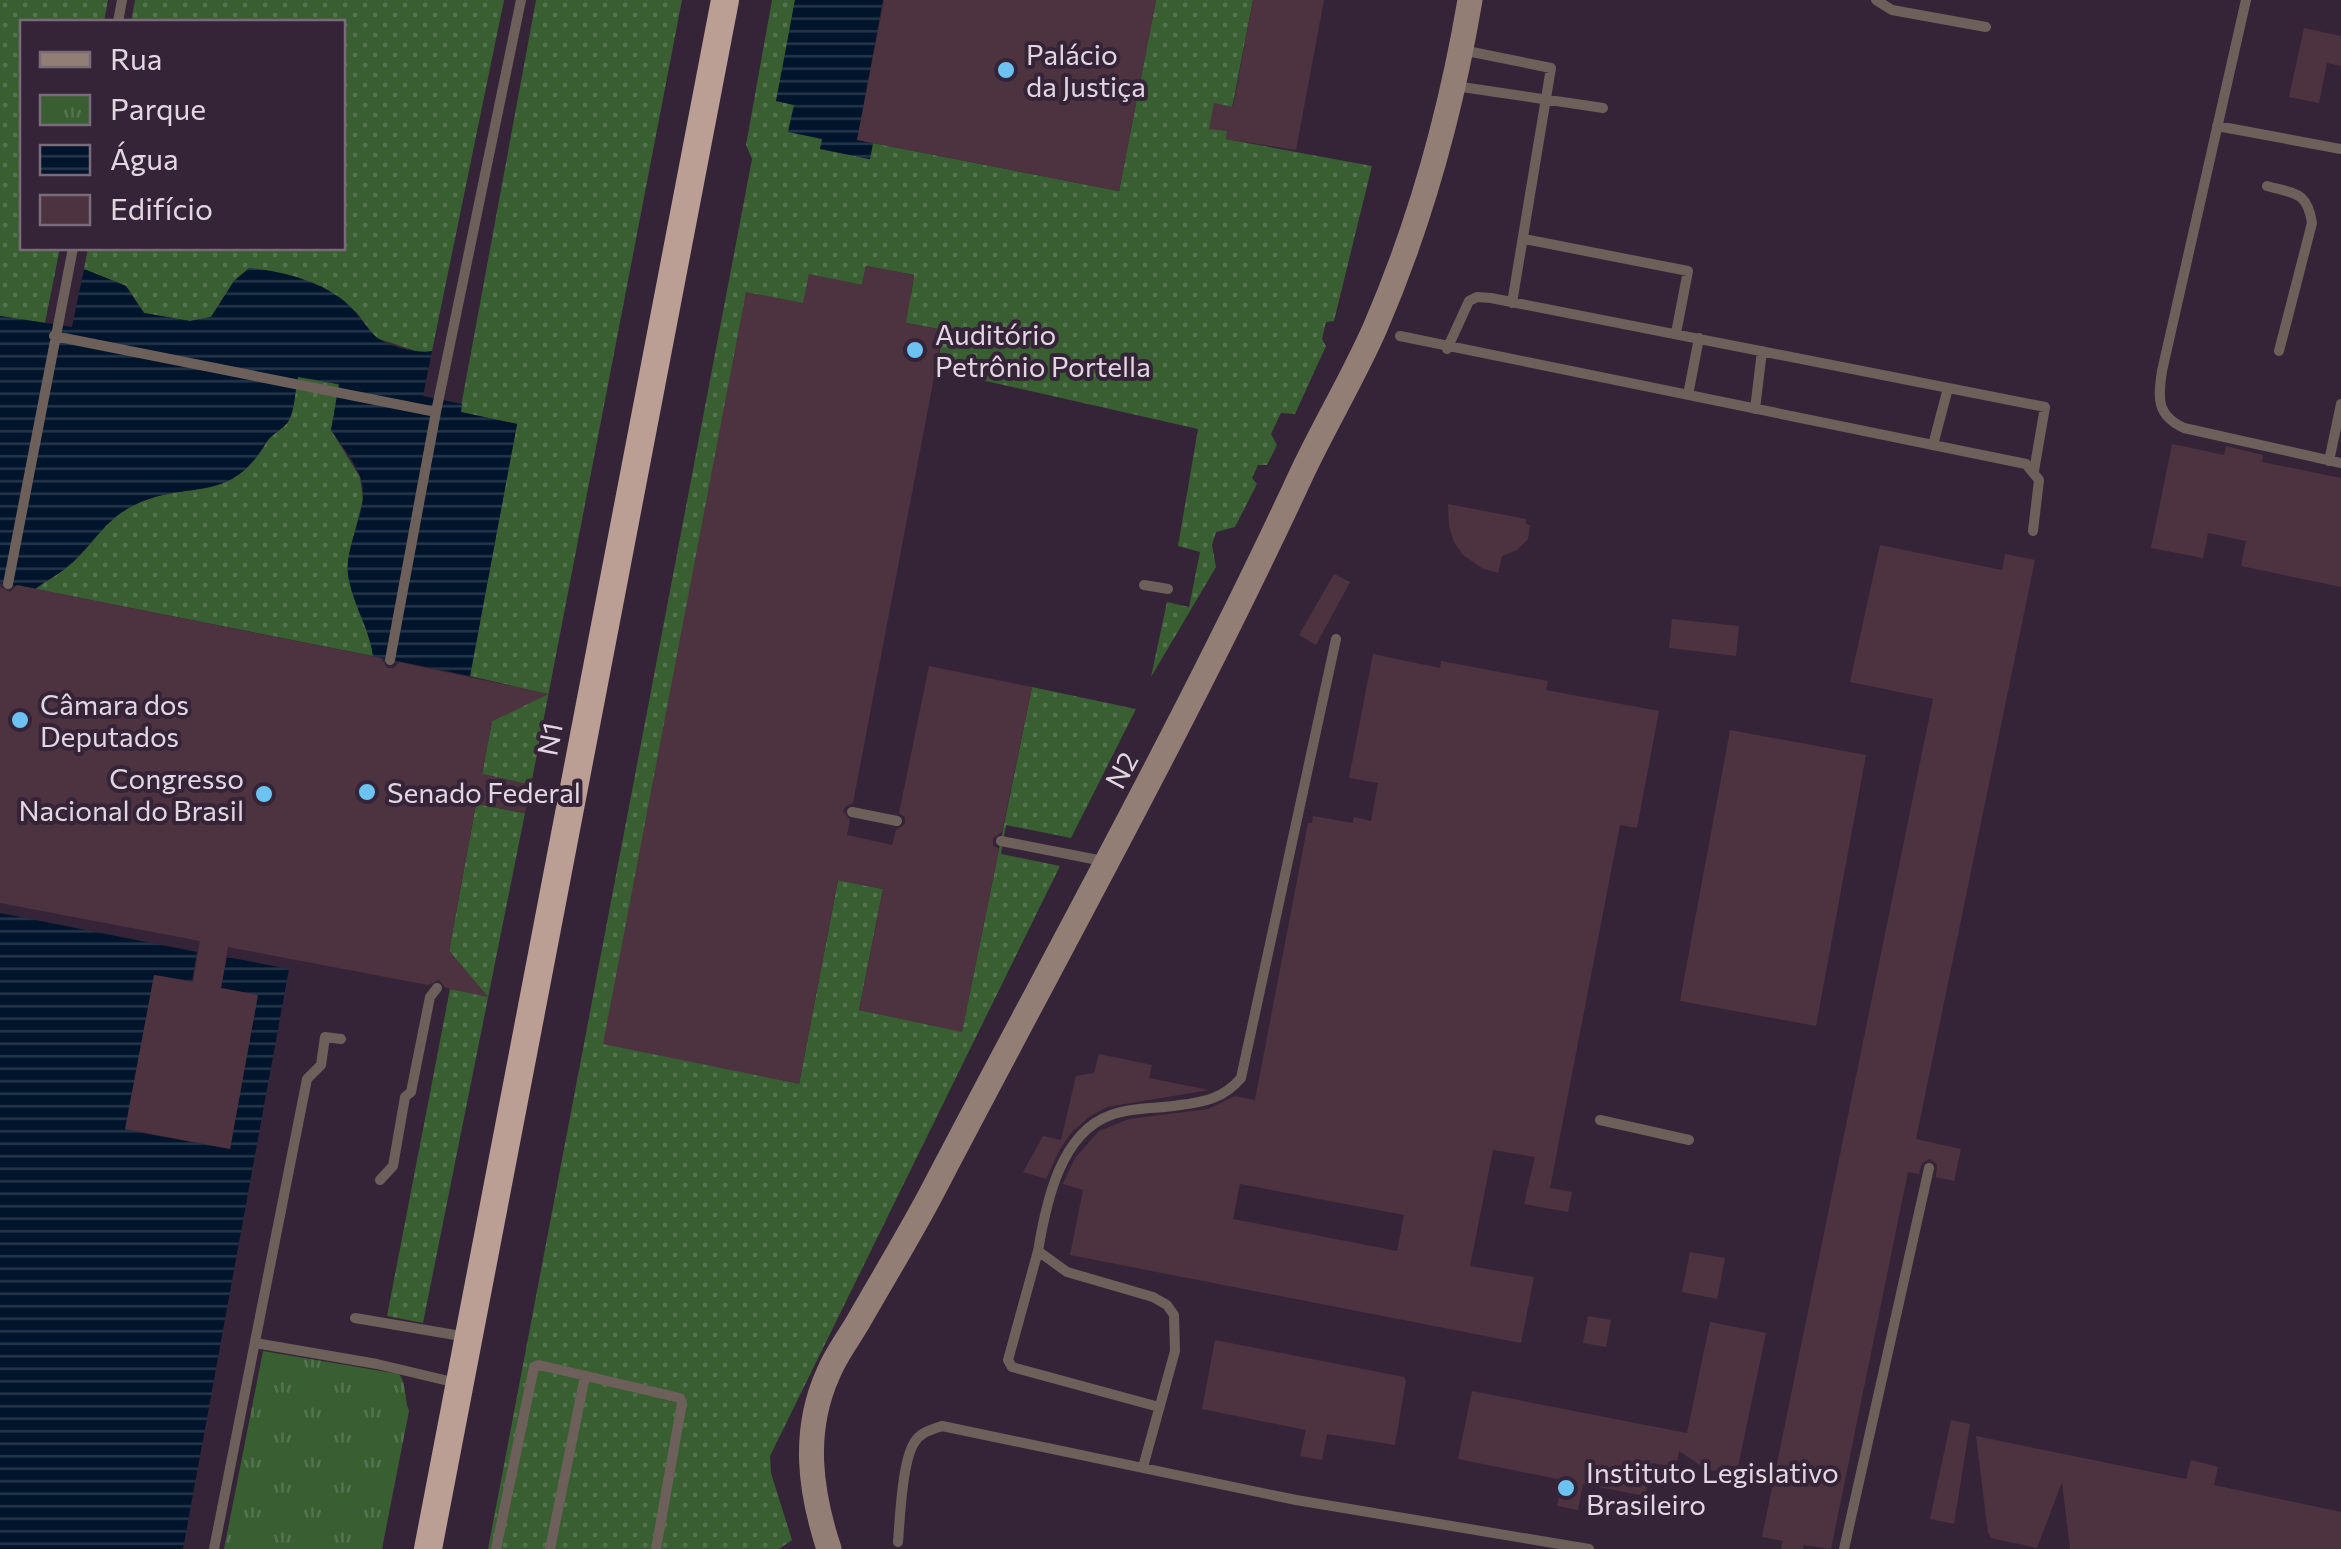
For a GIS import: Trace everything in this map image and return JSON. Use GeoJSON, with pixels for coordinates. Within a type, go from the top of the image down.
{"type":"FeatureCollection","features":[{"type":"Feature","properties":{"kind":"highway","name":"N1"},"geometry":{"type":"LineString","coordinates":[[428,1549],[724,0]]}},
{"type":"Feature","properties":{"kind":"main road","name":"N2"},"geometry":{"type":"LineString","coordinates":[[829,1549],[818,1518],[810,1472],[813,1427],[827,1375],[916,1222],[1107,861],[1234,617],[1320,433],[1373,332],[1410,233],[1454,86],[1470,0]]}},
{"type":"Feature","properties":{"kind":"lane"},"geometry":{"type":"LineString","coordinates":[[390,660],[436,412],[522,0]]}},
{"type":"Feature","properties":{"kind":"lane"},"geometry":{"type":"LineString","coordinates":[[1876,0],[1892,10],[1986,27]]}},
{"type":"Feature","properties":{"kind":"lane"},"geometry":{"type":"LineString","coordinates":[[2246,0],[2162,372],[2160,410],[2184,428],[2335,462],[2341,404]]}},
{"type":"Feature","properties":{"kind":"lane"},"geometry":{"type":"LineString","coordinates":[[1462,50],[1551,68],[1512,302]]}},
{"type":"Feature","properties":{"kind":"lane"},"geometry":{"type":"LineString","coordinates":[[1454,86],[1603,108]]}},
{"type":"Feature","properties":{"kind":"lane"},"geometry":{"type":"LineString","coordinates":[[2216,126],[2341,149]]}},
{"type":"Feature","properties":{"kind":"lane"},"geometry":{"type":"LineString","coordinates":[[2267,186],[2300,195],[2309,204],[2312,222],[2279,350]]}},
{"type":"Feature","properties":{"kind":"lane"},"geometry":{"type":"LineString","coordinates":[[1524,239],[1688,271],[1676,334]]}},
{"type":"Feature","properties":{"kind":"lane"},"geometry":{"type":"LineString","coordinates":[[8,584],[73,250]]}},
{"type":"Feature","properties":{"kind":"lane"},"geometry":{"type":"LineString","coordinates":[[1447,348],[1468,302],[1478,297],[2044,407],[2034,471]]}},
{"type":"Feature","properties":{"kind":"lane"},"geometry":{"type":"LineString","coordinates":[[54,336],[436,412]]}},
{"type":"Feature","properties":{"kind":"lane"},"geometry":{"type":"LineString","coordinates":[[1400,336],[2026,464],[2039,480],[2032,531]]}},
{"type":"Feature","properties":{"kind":"lane"},"geometry":{"type":"LineString","coordinates":[[1688,395],[1699,338]]}},
{"type":"Feature","properties":{"kind":"lane"},"geometry":{"type":"LineString","coordinates":[[1755,409],[1762,351]]}},
{"type":"Feature","properties":{"kind":"lane"},"geometry":{"type":"LineString","coordinates":[[1934,445],[1948,388]]}},
{"type":"Feature","properties":{"kind":"lane"},"geometry":{"type":"LineString","coordinates":[[1144,585],[1168,589]]}},
{"type":"Feature","properties":{"kind":"lane"},"geometry":{"type":"LineString","coordinates":[[1159,1407],[1012,1367],[1008,1360],[1038,1251],[1045,1204],[1075,1140],[1091,1123],[1116,1113],[1204,1102],[1232,1088],[1242,1078],[1336,639]]}},
{"type":"Feature","properties":{"kind":"lane"},"geometry":{"type":"LineString","coordinates":[[852,812],[896,821]]}},
{"type":"Feature","properties":{"kind":"lane"},"geometry":{"type":"LineString","coordinates":[[1001,841],[1107,861]]}},
{"type":"Feature","properties":{"kind":"lane"},"geometry":{"type":"LineString","coordinates":[[380,1180],[393,1166],[430,996],[437,988]]}},
{"type":"Feature","properties":{"kind":"lane"},"geometry":{"type":"LineString","coordinates":[[214,1549],[307,1079],[322,1065],[325,1036],[342,1039]]}},
{"type":"Feature","properties":{"kind":"lane"},"geometry":{"type":"LineString","coordinates":[[1600,1120],[1689,1140]]}},
{"type":"Feature","properties":{"kind":"lane"},"geometry":{"type":"LineString","coordinates":[[1844,1549],[1929,1168]]}},
{"type":"Feature","properties":{"kind":"lane"},"geometry":{"type":"LineString","coordinates":[[1038,1251],[1067,1272],[1153,1297],[1174,1315],[1175,1351],[1143,1467]]}},
{"type":"Feature","properties":{"kind":"lane"},"geometry":{"type":"LineString","coordinates":[[355,1318],[467,1337]]}},
{"type":"Feature","properties":{"kind":"lane"},"geometry":{"type":"LineString","coordinates":[[255,1343],[348,1358],[458,1383]]}},
{"type":"Feature","properties":{"kind":"lane"},"geometry":{"type":"LineString","coordinates":[[496,1549],[534,1367],[538,1365],[680,1398],[656,1549]]}},
{"type":"Feature","properties":{"kind":"lane"},"geometry":{"type":"LineString","coordinates":[[550,1549],[584,1376]]}},
{"type":"Feature","properties":{"kind":"lane"},"geometry":{"type":"LineString","coordinates":[[898,1542],[902,1495],[913,1443],[925,1432],[942,1426],[1296,1500],[1589,1549]]}},
{"type":"Feature","properties":{"kind":"green space"},"geometry":{"type":"Polygon","coordinates":[[[0,0],[108,0],[104,20],[20,20],[20,250],[60,250],[45,323],[0,316],[0,0]]]}},
{"type":"Feature","properties":{"kind":"green space"},"geometry":{"type":"Polygon","coordinates":[[[135,0],[504,0],[432,351],[422,353],[376,338],[357,313],[321,286],[234,281],[211,317],[190,321],[144,313],[126,286],[84,269],[88,250],[345,250],[345,20],[131,20],[135,0]]]}},
{"type":"Feature","properties":{"kind":"green space"},"geometry":{"type":"Polygon","coordinates":[[[536,0],[682,0],[531,785],[482,774],[492,721],[547,694],[470,676],[517,424],[460,412],[536,0]]]}},
{"type":"Feature","properties":{"kind":"green space"},"geometry":{"type":"Polygon","coordinates":[[[772,0],[795,0],[777,101],[794,105],[823,139],[821,149],[869,159],[873,143],[1119,191],[1156,0],[1253,0],[1226,139],[1372,166],[1334,321],[1326,322],[1322,339],[1326,346],[1295,414],[1281,413],[1271,434],[1277,445],[1267,465],[1258,465],[1252,478],[1257,484],[1235,527],[1216,532],[1212,545],[1216,567],[1151,677],[1167,602],[1189,607],[1200,552],[1178,546],[1198,429],[937,370],[943,330],[871,316],[877,289],[911,295],[914,275],[866,266],[862,285],[809,275],[799,1084],[838,880],[883,889],[859,1010],[962,1031],[1032,687],[1136,709],[1071,838],[1006,825],[1001,854],[1060,866],[770,1456],[771,1473],[792,1540],[779,1549],[488,1549],[752,159],[746,145],[772,0]]]}},
{"type":"Feature","properties":{"kind":"green space"},"geometry":{"type":"Polygon","coordinates":[[[298,376],[340,385],[331,430],[360,477],[363,500],[353,538],[358,609],[371,638],[373,656],[35,589],[73,562],[127,509],[148,499],[236,477],[288,421],[298,376]]]}},
{"type":"Feature","properties":{"kind":"green space"},"geometry":{"type":"Polygon","coordinates":[[[476,804],[525,813],[423,1323],[387,1316],[450,989],[487,996],[449,951],[476,804]]]}},
{"type":"Feature","properties":{"kind":"green space"},"geometry":{"type":"Polygon","coordinates":[[[263,1351],[399,1374],[409,1411],[382,1549],[224,1549],[263,1351]]]}},
{"type":"Feature","properties":{"kind":"water"},"geometry":{"type":"Polygon","coordinates":[[[795,0],[883,0],[857,140],[873,143],[870,159],[820,149],[822,139],[788,132],[794,105],[776,101],[795,0]]]}},
{"type":"Feature","properties":{"kind":"water"},"geometry":{"type":"Polygon","coordinates":[[[249,268],[286,274],[322,287],[348,304],[379,339],[402,348],[432,351],[423,396],[462,404],[461,412],[517,424],[470,676],[373,656],[348,575],[363,488],[354,464],[331,430],[339,384],[298,377],[288,422],[236,477],[148,499],[127,509],[73,562],[35,589],[0,583],[0,316],[72,327],[84,269],[126,286],[144,313],[190,321],[211,317],[234,281],[249,268]]]}},
{"type":"Feature","properties":{"kind":"water"},"geometry":{"type":"Polygon","coordinates":[[[0,913],[197,952],[192,981],[155,975],[126,1130],[230,1149],[258,995],[221,988],[227,957],[289,969],[183,1549],[0,1549],[0,913]]]}},
{"type":"Feature","properties":{"kind":"building","name":"Palácio da Justiça"},"geometry":{"type":"Polygon","coordinates":[[[884,0],[1156,0],[1119,191],[857,140],[884,0]]]}},
{"type":"Feature","properties":{"kind":"building"},"geometry":{"type":"Polygon","coordinates":[[[1253,0],[1324,0],[1296,150],[1226,139],[1227,131],[1209,129],[1214,103],[1233,107],[1253,0]]]}},
{"type":"Feature","properties":{"kind":"building"},"geometry":{"type":"Polygon","coordinates":[[[2304,28],[2341,36],[2341,66],[2327,63],[2319,103],[2289,97],[2304,28]]]}},
{"type":"Feature","properties":{"kind":"building"},"geometry":{"type":"Polygon","coordinates":[[[866,266],[914,275],[906,323],[943,330],[853,803],[843,811],[850,820],[847,835],[892,845],[896,830],[905,824],[905,817],[899,813],[929,666],[1032,687],[1002,832],[993,838],[993,845],[999,849],[962,1032],[859,1010],[883,889],[838,880],[799,1084],[603,1044],[746,292],[803,303],[809,274],[862,285],[866,266]]]}},
{"type":"Feature","properties":{"kind":"building"},"geometry":{"type":"Polygon","coordinates":[[[2172,444],[2224,455],[2226,446],[2263,455],[2262,462],[2341,478],[2341,587],[2241,566],[2246,541],[2208,533],[2203,558],[2151,548],[2172,444]]]}},
{"type":"Feature","properties":{"kind":"building"},"geometry":{"type":"Polygon","coordinates":[[[1448,504],[1526,519],[1530,525],[1528,539],[1517,550],[1502,556],[1498,573],[1482,568],[1463,555],[1454,542],[1448,504]]]}},
{"type":"Feature","properties":{"kind":"building"},"geometry":{"type":"Polygon","coordinates":[[[1880,545],[2002,570],[2005,554],[2035,560],[1916,1139],[1961,1149],[1954,1181],[1936,1177],[1937,1164],[1930,1159],[1922,1163],[1919,1174],[1908,1172],[1831,1549],[1804,1545],[1803,1549],[1781,1549],[1783,1541],[1762,1537],[1933,699],[1850,682],[1880,545]]]}},
{"type":"Feature","properties":{"kind":"building"},"geometry":{"type":"Polygon","coordinates":[[[1334,574],[1350,582],[1316,645],[1299,635],[1334,574]]]}},
{"type":"Feature","properties":{"kind":"building","name":"Congresso Nacional do Brasil"},"geometry":{"type":"Polygon","coordinates":[[[17,585],[381,658],[387,668],[394,668],[399,662],[549,694],[492,721],[482,774],[531,785],[525,813],[476,804],[449,951],[488,997],[446,988],[439,980],[428,985],[228,947],[221,988],[258,995],[230,1149],[125,1129],[154,975],[193,982],[200,941],[0,903],[0,587],[10,592],[17,585]]]}},
{"type":"Feature","properties":{"kind":"building"},"geometry":{"type":"Polygon","coordinates":[[[1672,619],[1739,626],[1736,656],[1669,648],[1672,619]]]}},
{"type":"Feature","properties":{"kind":"building"},"geometry":{"type":"Polygon","coordinates":[[[1373,654],[1440,668],[1441,661],[1548,681],[1546,690],[1659,711],[1637,828],[1620,825],[1550,1188],[1572,1192],[1568,1212],[1524,1204],[1535,1157],[1493,1150],[1470,1266],[1534,1277],[1521,1343],[1070,1255],[1083,1190],[1063,1184],[1075,1158],[1099,1131],[1129,1119],[1208,1109],[1235,1096],[1255,1100],[1308,823],[1312,823],[1313,816],[1353,823],[1354,817],[1371,821],[1378,783],[1349,778],[1373,654]],[[1240,1184],[1233,1219],[1397,1251],[1404,1215],[1240,1184]]]}},
{"type":"Feature","properties":{"kind":"building"},"geometry":{"type":"Polygon","coordinates":[[[1730,730],[1866,755],[1816,1026],[1680,1001],[1730,730]]]}},
{"type":"Feature","properties":{"kind":"building"},"geometry":{"type":"Polygon","coordinates":[[[1099,1054],[1152,1065],[1149,1078],[1209,1090],[1107,1107],[1072,1132],[1046,1179],[1023,1172],[1043,1136],[1061,1140],[1076,1076],[1094,1073],[1099,1054]]]}},
{"type":"Feature","properties":{"kind":"building"},"geometry":{"type":"Polygon","coordinates":[[[1690,1252],[1725,1258],[1717,1299],[1682,1292],[1690,1252]]]}},
{"type":"Feature","properties":{"kind":"building"},"geometry":{"type":"Polygon","coordinates":[[[1588,1316],[1611,1320],[1606,1347],[1583,1343],[1588,1316]]]}},
{"type":"Feature","properties":{"kind":"building"},"geometry":{"type":"Polygon","coordinates":[[[1710,1322],[1766,1333],[1738,1467],[1727,1465],[1722,1470],[1709,1471],[1679,1451],[1676,1467],[1652,1463],[1645,1496],[1583,1484],[1578,1510],[1557,1506],[1562,1480],[1458,1459],[1472,1391],[1687,1433],[1710,1322]]]}},
{"type":"Feature","properties":{"kind":"building"},"geometry":{"type":"Polygon","coordinates":[[[1215,1340],[1404,1377],[1395,1445],[1327,1434],[1322,1460],[1300,1456],[1306,1430],[1202,1409],[1215,1340]]]}},
{"type":"Feature","properties":{"kind":"building"},"geometry":{"type":"Polygon","coordinates":[[[1951,1420],[1970,1424],[1954,1524],[1930,1519],[1951,1420]]]}},
{"type":"Feature","properties":{"kind":"building"},"geometry":{"type":"Polygon","coordinates":[[[1976,1436],[2186,1479],[2191,1460],[2218,1467],[2214,1485],[2341,1512],[2341,1549],[2070,1549],[2062,1482],[2037,1548],[1991,1538],[1976,1436]]]}},
{"type":"Feature","properties":{"kind":"place","name":"Palácio da Justiça"},"geometry":{"type":"Point","coordinates":[1006,70]}},
{"type":"Feature","properties":{"kind":"place","name":"Auditório Petrônio Portella"},"geometry":{"type":"Point","coordinates":[915,350]}},
{"type":"Feature","properties":{"kind":"place","name":"Câmara dos Deputados"},"geometry":{"type":"Point","coordinates":[20,720]}},
{"type":"Feature","properties":{"kind":"place","name":"Senado Federal"},"geometry":{"type":"Point","coordinates":[367,792]}},
{"type":"Feature","properties":{"kind":"place","name":"Congresso Nacional do Brasil"},"geometry":{"type":"Point","coordinates":[264,794]}},
{"type":"Feature","properties":{"kind":"place","name":"Instituto Legislativo Brasileiro"},"geometry":{"type":"Point","coordinates":[1566,1488]}}]}
